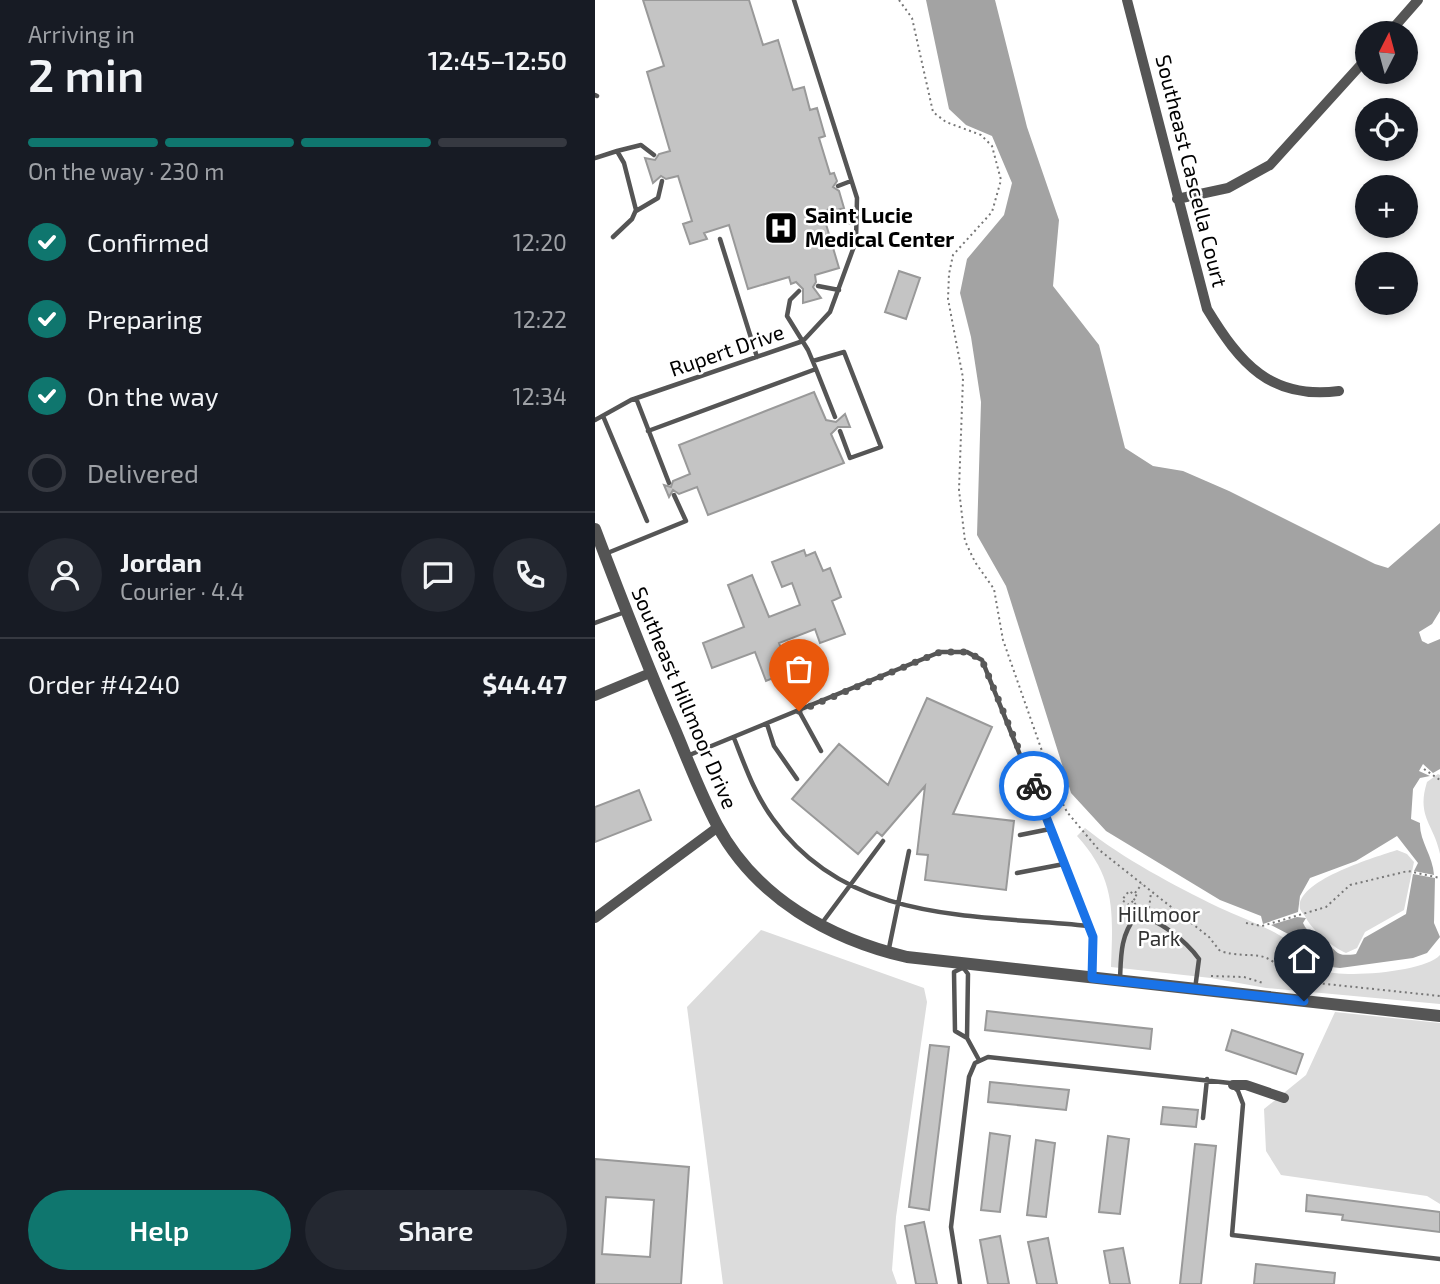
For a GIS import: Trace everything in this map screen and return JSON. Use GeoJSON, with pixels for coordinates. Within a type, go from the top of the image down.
{"type":"FeatureCollection","features":[{"type":"Feature","properties":{"kind":"street","name":"Southeast Cascella Court"},"geometry":{"type":"LineString","coordinates":[[1127,0],[1206,309],[1234,353],[1281,387],[1311,395],[1339,391]]}},
{"type":"Feature","properties":{"kind":"street"},"geometry":{"type":"LineString","coordinates":[[1400,21],[1418,0]]}},
{"type":"Feature","properties":{"kind":"street"},"geometry":{"type":"LineString","coordinates":[[1177,199],[1229,188],[1270,165],[1355,71]]}},
{"type":"Feature","properties":{"kind":"street","name":"Southeast Hillmoor Drive"},"geometry":{"type":"LineString","coordinates":[[595,529],[650,673],[718,827],[750,870],[773,893],[820,926],[844,939],[887,953],[962,966],[1440,1016]]}},
{"type":"Feature","properties":{"kind":"street"},"geometry":{"type":"LineString","coordinates":[[595,696],[650,673]]}},
{"type":"Feature","properties":{"kind":"street"},"geometry":{"type":"LineString","coordinates":[[595,918],[718,827]]}},
{"type":"Feature","properties":{"kind":"street"},"geometry":{"type":"LineString","coordinates":[[1233,1085],[1246,1086],[1284,1098]]}},
{"type":"Feature","properties":{"kind":"lane","name":"Rupert Drive"},"geometry":{"type":"LineString","coordinates":[[595,420],[636,398],[803,341],[830,312],[856,241],[857,198],[794,0]]}},
{"type":"Feature","properties":{"kind":"lane"},"geometry":{"type":"LineString","coordinates":[[595,158],[641,145],[654,155]]}},
{"type":"Feature","properties":{"kind":"lane"},"geometry":{"type":"LineString","coordinates":[[617,151],[636,202],[635,211]]}},
{"type":"Feature","properties":{"kind":"lane"},"geometry":{"type":"LineString","coordinates":[[613,237],[635,211],[657,198],[662,181]]}},
{"type":"Feature","properties":{"kind":"lane"},"geometry":{"type":"LineString","coordinates":[[838,186],[851,181]]}},
{"type":"Feature","properties":{"kind":"lane"},"geometry":{"type":"LineString","coordinates":[[832,212],[842,221],[856,223]]}},
{"type":"Feature","properties":{"kind":"lane"},"geometry":{"type":"LineString","coordinates":[[720,239],[757,357]]}},
{"type":"Feature","properties":{"kind":"lane"},"geometry":{"type":"LineString","coordinates":[[818,286],[839,290]]}},
{"type":"Feature","properties":{"kind":"lane"},"geometry":{"type":"LineString","coordinates":[[799,291],[790,300],[787,316],[813,360],[835,417]]}},
{"type":"Feature","properties":{"kind":"lane"},"geometry":{"type":"LineString","coordinates":[[813,360],[844,352],[881,447],[850,458],[840,431]]}},
{"type":"Feature","properties":{"kind":"lane"},"geometry":{"type":"LineString","coordinates":[[648,430],[816,369]]}},
{"type":"Feature","properties":{"kind":"lane"},"geometry":{"type":"LineString","coordinates":[[636,398],[669,483]]}},
{"type":"Feature","properties":{"kind":"lane"},"geometry":{"type":"LineString","coordinates":[[603,416],[647,521]]}},
{"type":"Feature","properties":{"kind":"lane"},"geometry":{"type":"LineString","coordinates":[[604,555],[686,521],[674,495]]}},
{"type":"Feature","properties":{"kind":"lane"},"geometry":{"type":"LineString","coordinates":[[595,623],[625,612]]}},
{"type":"Feature","properties":{"kind":"lane"},"geometry":{"type":"LineString","coordinates":[[687,757],[940,652],[967,652],[982,660],[1093,937],[1092,978]]}},
{"type":"Feature","properties":{"kind":"lane"},"geometry":{"type":"LineString","coordinates":[[799,711],[821,751]]}},
{"type":"Feature","properties":{"kind":"lane"},"geometry":{"type":"LineString","coordinates":[[767,724],[774,746],[797,779]]}},
{"type":"Feature","properties":{"kind":"lane"},"geometry":{"type":"LineString","coordinates":[[734,738],[751,780],[772,818],[806,856],[849,887],[900,906],[1089,926]]}},
{"type":"Feature","properties":{"kind":"lane"},"geometry":{"type":"LineString","coordinates":[[1020,835],[1050,829]]}},
{"type":"Feature","properties":{"kind":"lane"},"geometry":{"type":"LineString","coordinates":[[820,926],[883,841]]}},
{"type":"Feature","properties":{"kind":"lane"},"geometry":{"type":"LineString","coordinates":[[887,953],[900,906],[909,851]]}},
{"type":"Feature","properties":{"kind":"lane"},"geometry":{"type":"LineString","coordinates":[[1017,873],[1064,864]]}},
{"type":"Feature","properties":{"kind":"lane"},"geometry":{"type":"LineString","coordinates":[[1120,981],[1123,937],[1136,916],[1145,916],[1193,950],[1199,959],[1195,989]]}},
{"type":"Feature","properties":{"kind":"lane"},"geometry":{"type":"LineString","coordinates":[[967,1038],[954,1031],[954,972],[962,966],[968,974],[967,1038],[979,1060]]}},
{"type":"Feature","properties":{"kind":"lane"},"geometry":{"type":"LineString","coordinates":[[960,1284],[951,1227],[969,1077],[979,1060],[988,1057],[1207,1079],[1233,1085],[1243,1104],[1232,1235],[1440,1259]]}},
{"type":"Feature","properties":{"kind":"lane"},"geometry":{"type":"LineString","coordinates":[[1203,1118],[1207,1079]]}},
{"type":"Feature","properties":{"kind":"path"},"geometry":{"type":"LineString","coordinates":[[899,0],[912,18],[933,112],[987,141],[994,152],[1001,180],[992,212],[953,254],[949,274],[948,299],[963,378],[959,490],[965,541],[975,562],[994,589],[1003,640],[1063,806],[1098,849],[1209,937],[1216,948],[1226,952],[1264,956],[1278,966],[1287,981],[1440,996]]}},
{"type":"Feature","properties":{"kind":"path"},"geometry":{"type":"LineString","coordinates":[[1424,769],[1440,780]]}},
{"type":"Feature","properties":{"kind":"path"},"geometry":{"type":"LineString","coordinates":[[1246,923],[1264,925],[1326,907],[1350,885],[1408,871],[1440,877]]}},
{"type":"Feature","properties":{"kind":"path"},"geometry":{"type":"LineString","coordinates":[[1135,894],[1129,891],[1122,900],[1129,905],[1142,884]]}},
{"type":"Feature","properties":{"kind":"path"},"geometry":{"type":"LineString","coordinates":[[1145,916],[1151,892]]}},
{"type":"Feature","properties":{"kind":"path"},"geometry":{"type":"LineString","coordinates":[[1133,901],[1145,916]]}},
{"type":"Feature","properties":{"kind":"path"},"geometry":{"type":"LineString","coordinates":[[1211,976],[1244,977],[1271,985]]}},
{"type":"Feature","properties":{"kind":"green space"},"geometry":{"type":"Polygon","coordinates":[[[1438,774],[1440,854],[1424,804],[1427,782],[1438,774]]]}},
{"type":"Feature","properties":{"kind":"green space","name":"Hillmoor Park"},"geometry":{"type":"Polygon","coordinates":[[[1085,828],[1132,861],[1167,881],[1282,937],[1321,970],[1364,974],[1402,970],[1431,961],[1440,955],[1440,1004],[1266,988],[1211,978],[1111,967],[1109,897],[1099,867],[1077,836],[1085,828]]]}},
{"type":"Feature","properties":{"kind":"green space"},"geometry":{"type":"Polygon","coordinates":[[[1397,850],[1407,854],[1414,862],[1404,910],[1365,932],[1357,948],[1346,953],[1323,938],[1300,909],[1302,899],[1310,889],[1355,864],[1397,850]]]}},
{"type":"Feature","properties":{"kind":"green space"},"geometry":{"type":"Polygon","coordinates":[[[761,930],[924,988],[927,1002],[896,1217],[892,1270],[897,1284],[723,1284],[687,1007],[761,930]]]}},
{"type":"Feature","properties":{"kind":"green space"},"geometry":{"type":"Polygon","coordinates":[[[1335,1012],[1440,1023],[1440,1204],[1427,1196],[1281,1175],[1266,1151],[1264,1109],[1306,1075],[1335,1012]]]}},
{"type":"Feature","properties":{"kind":"shaded area"},"geometry":{"type":"Polygon","coordinates":[[[926,0],[995,0],[1027,127],[1059,220],[1053,286],[1099,345],[1125,448],[1153,466],[1183,471],[1388,568],[1440,523],[1440,611],[1432,624],[1419,632],[1422,641],[1428,644],[1440,639],[1440,769],[1433,773],[1423,764],[1419,771],[1430,776],[1420,778],[1413,789],[1411,819],[1420,823],[1434,875],[1414,871],[1418,863],[1397,836],[1356,861],[1310,878],[1300,896],[1298,912],[1263,924],[1261,916],[1220,900],[1106,831],[1071,793],[1006,586],[977,535],[981,402],[971,337],[960,293],[967,259],[1004,215],[1012,183],[992,136],[966,125],[949,109],[926,0]]]}},
{"type":"Feature","properties":{"kind":"shaded area"},"geometry":{"type":"Polygon","coordinates":[[[1413,874],[1435,878],[1434,923],[1440,937],[1427,953],[1413,958],[1331,967],[1292,936],[1271,925],[1297,917],[1306,918],[1303,923],[1307,930],[1338,953],[1356,954],[1364,938],[1406,914],[1413,874]]]}},
{"type":"Feature","properties":{"kind":"building"},"geometry":{"type":"Polygon","coordinates":[[[643,0],[749,0],[763,45],[778,40],[793,90],[804,87],[810,110],[817,108],[825,136],[819,138],[830,174],[834,173],[837,181],[833,187],[839,191],[844,208],[837,210],[831,207],[823,214],[839,268],[815,275],[816,282],[813,287],[821,298],[803,303],[803,289],[796,282],[791,284],[789,277],[748,289],[729,225],[704,233],[707,239],[690,244],[683,224],[692,221],[678,176],[666,179],[661,176],[653,183],[645,158],[655,160],[659,154],[670,151],[647,72],[664,66],[643,0]]]}},
{"type":"Feature","properties":{"kind":"building"},"geometry":{"type":"Polygon","coordinates":[[[899,271],[920,278],[906,319],[885,312],[899,271]]]}},
{"type":"Feature","properties":{"kind":"building"},"geometry":{"type":"Polygon","coordinates":[[[814,392],[826,420],[836,422],[845,414],[850,427],[838,427],[831,434],[844,463],[708,515],[697,487],[679,494],[673,490],[669,497],[664,485],[671,487],[673,481],[690,474],[679,445],[814,392]]]}},
{"type":"Feature","properties":{"kind":"building"},"geometry":{"type":"Polygon","coordinates":[[[804,550],[806,556],[815,552],[823,571],[830,568],[841,597],[832,601],[845,634],[820,643],[815,629],[779,643],[790,671],[766,681],[755,652],[712,668],[703,643],[744,627],[728,585],[752,575],[769,617],[800,605],[792,583],[782,587],[772,562],[804,550]]]}},
{"type":"Feature","properties":{"kind":"building"},"geometry":{"type":"Polygon","coordinates":[[[927,698],[992,727],[953,814],[1014,821],[1006,890],[925,880],[928,855],[917,854],[925,786],[882,836],[877,832],[858,854],[792,799],[839,744],[888,785],[927,698]]]}},
{"type":"Feature","properties":{"kind":"building"},"geometry":{"type":"Polygon","coordinates":[[[639,790],[651,820],[595,842],[595,807],[639,790]]]}},
{"type":"Feature","properties":{"kind":"building"},"geometry":{"type":"Polygon","coordinates":[[[987,1011],[1152,1029],[1150,1049],[985,1030],[987,1011]]]}},
{"type":"Feature","properties":{"kind":"building"},"geometry":{"type":"Polygon","coordinates":[[[1232,1030],[1303,1054],[1296,1074],[1226,1050],[1232,1030]]]}},
{"type":"Feature","properties":{"kind":"building"},"geometry":{"type":"Polygon","coordinates":[[[930,1045],[949,1047],[929,1210],[909,1207],[930,1045]]]}},
{"type":"Feature","properties":{"kind":"building"},"geometry":{"type":"Polygon","coordinates":[[[990,1082],[1069,1090],[1066,1110],[988,1102],[990,1082]]]}},
{"type":"Feature","properties":{"kind":"building"},"geometry":{"type":"Polygon","coordinates":[[[1163,1107],[1198,1110],[1196,1127],[1161,1124],[1163,1107]]]}},
{"type":"Feature","properties":{"kind":"building"},"geometry":{"type":"Polygon","coordinates":[[[990,1133],[1010,1136],[1000,1212],[981,1210],[990,1133]]]}},
{"type":"Feature","properties":{"kind":"building"},"geometry":{"type":"Polygon","coordinates":[[[1108,1136],[1129,1139],[1120,1214],[1099,1212],[1108,1136]]]}},
{"type":"Feature","properties":{"kind":"building"},"geometry":{"type":"Polygon","coordinates":[[[1036,1140],[1055,1143],[1046,1217],[1027,1215],[1036,1140]]]}},
{"type":"Feature","properties":{"kind":"building"},"geometry":{"type":"Polygon","coordinates":[[[1195,1144],[1216,1146],[1201,1284],[1180,1284],[1195,1144]]]}},
{"type":"Feature","properties":{"kind":"building"},"geometry":{"type":"Polygon","coordinates":[[[595,1159],[689,1167],[681,1284],[595,1284],[595,1159]],[[606,1197],[602,1254],[650,1257],[654,1200],[606,1197]]]}},
{"type":"Feature","properties":{"kind":"building"},"geometry":{"type":"Polygon","coordinates":[[[1307,1195],[1440,1212],[1440,1232],[1342,1220],[1343,1215],[1306,1211],[1307,1195]]]}},
{"type":"Feature","properties":{"kind":"building"},"geometry":{"type":"Polygon","coordinates":[[[924,1222],[937,1284],[916,1284],[905,1226],[924,1222]]]}},
{"type":"Feature","properties":{"kind":"building"},"geometry":{"type":"Polygon","coordinates":[[[1000,1236],[1009,1284],[988,1284],[980,1240],[1000,1236]]]}},
{"type":"Feature","properties":{"kind":"building"},"geometry":{"type":"Polygon","coordinates":[[[1048,1238],[1057,1284],[1037,1284],[1028,1242],[1048,1238]]]}},
{"type":"Feature","properties":{"kind":"building"},"geometry":{"type":"Polygon","coordinates":[[[1123,1248],[1130,1284],[1110,1284],[1104,1251],[1123,1248]]]}},
{"type":"Feature","properties":{"kind":"building"},"geometry":{"type":"Polygon","coordinates":[[[1256,1264],[1335,1273],[1334,1284],[1254,1284],[1256,1264]]]}},
{"type":"Feature","properties":{"kind":"way so far"},"geometry":{"type":"LineString","coordinates":[[799,711],[940,652],[967,652],[982,660],[1034,786]]}},
{"type":"Feature","properties":{"kind":"place","name":"Saint Lucie Medical Center"},"geometry":{"type":"Point","coordinates":[781,228]}},
{"type":"Feature","properties":{"kind":"route"},"geometry":{"type":"LineString","coordinates":[[1034,786],[1093,937],[1092,978],[1304,1001]]}}]}
